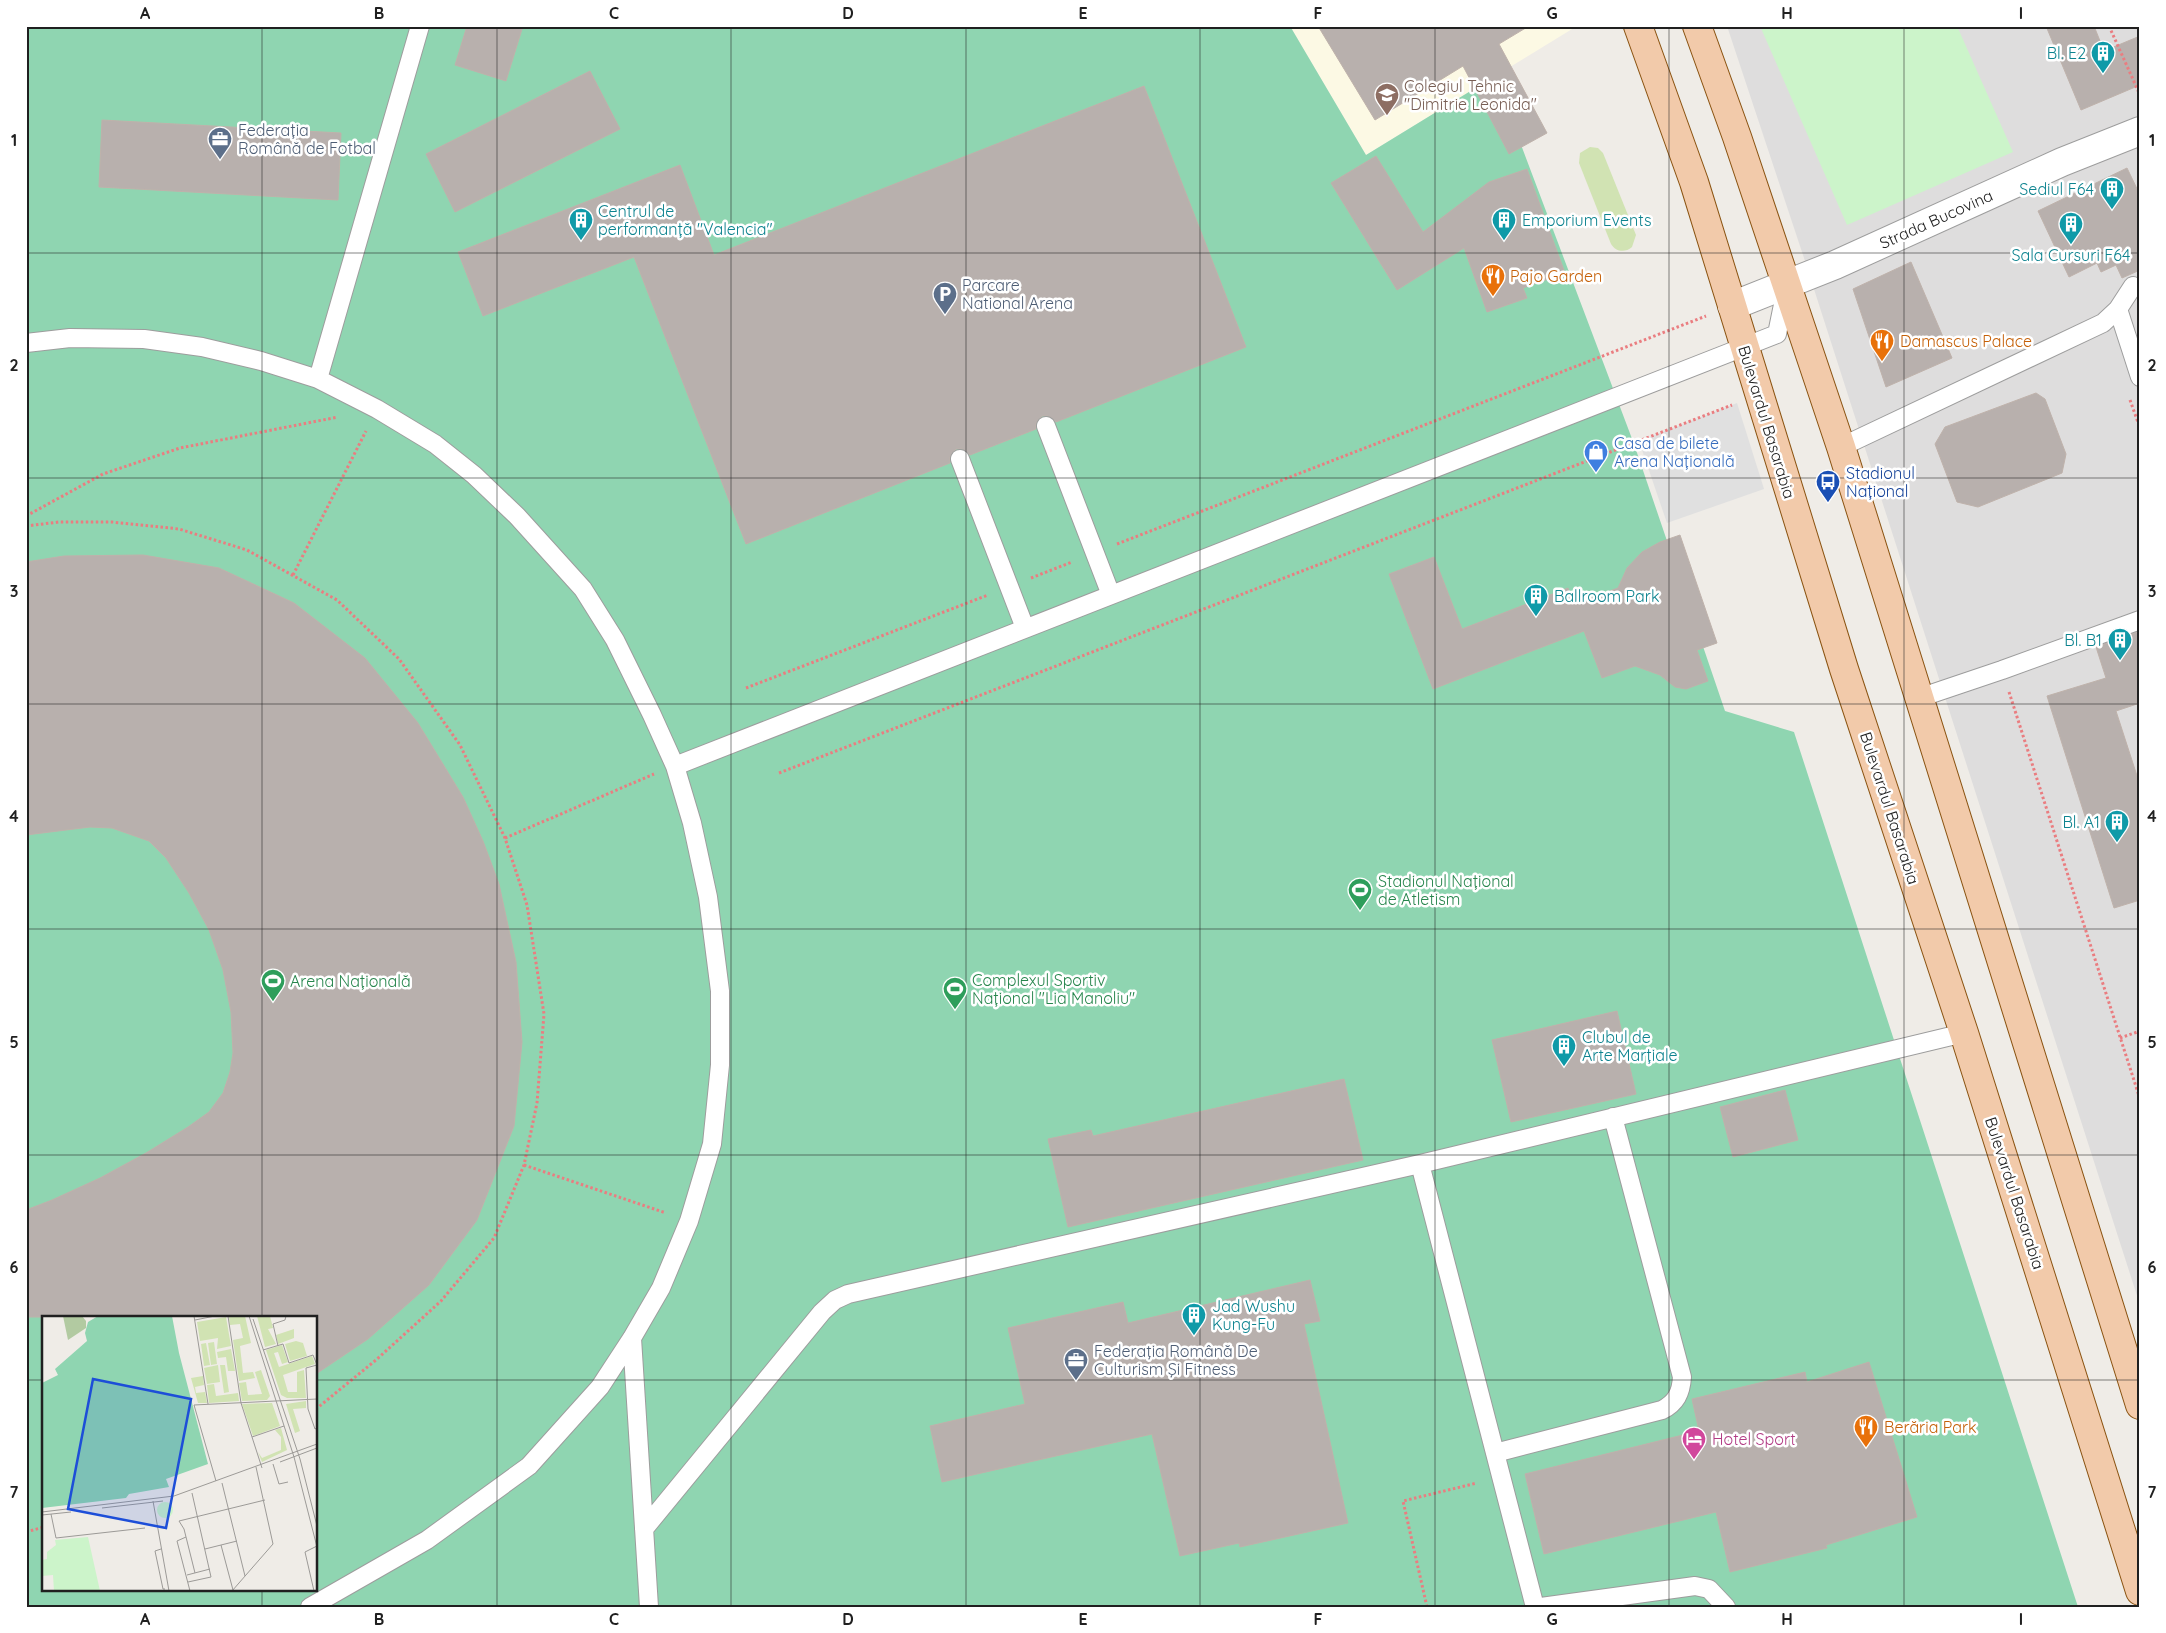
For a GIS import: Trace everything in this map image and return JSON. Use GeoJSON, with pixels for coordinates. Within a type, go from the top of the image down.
{"type":"FeatureCollection","features":[{"type":"Feature","properties":{"kind":"main road","name":"Bulevardul Basarabia"},"geometry":{"type":"LineString","coordinates":[[1638,26],[1694,182],[1844,669],[1964,1033],[2140,1591]]}},
{"type":"Feature","properties":{"kind":"main road"},"geometry":{"type":"LineString","coordinates":[[1697,26],[1841,447],[2140,1405]]}},
{"type":"Feature","properties":{"kind":"street","name":"Strada Bucovina"},"geometry":{"type":"LineString","coordinates":[[1732,306],[1787,285],[2062,162],[2140,132]]}},
{"type":"Feature","properties":{"kind":"lane"},"geometry":{"type":"LineString","coordinates":[[318,379],[420,26]]}},
{"type":"Feature","properties":{"kind":"lane"},"geometry":{"type":"LineString","coordinates":[[674,766],[1777,334],[1787,285]]}},
{"type":"Feature","properties":{"kind":"lane"},"geometry":{"type":"LineString","coordinates":[[1841,447],[2103,323],[2118,310],[2133,286]]}},
{"type":"Feature","properties":{"kind":"lane"},"geometry":{"type":"LineString","coordinates":[[2118,310],[2140,377]]}},
{"type":"Feature","properties":{"kind":"lane"},"geometry":{"type":"LineString","coordinates":[[26,343],[70,338],[144,339],[210,349],[261,361],[318,379],[377,409],[435,444],[474,474],[518,516],[583,589],[615,640],[674,766],[692,823],[708,897],[720,991],[720,1065],[712,1144],[689,1221],[661,1288],[632,1338],[600,1387],[529,1466],[427,1540],[310,1607]]}},
{"type":"Feature","properties":{"kind":"lane"},"geometry":{"type":"LineString","coordinates":[[1046,426],[1111,595]]}},
{"type":"Feature","properties":{"kind":"lane"},"geometry":{"type":"LineString","coordinates":[[960,459],[1025,628]]}},
{"type":"Feature","properties":{"kind":"lane"},"geometry":{"type":"LineString","coordinates":[[1919,698],[2140,620]]}},
{"type":"Feature","properties":{"kind":"lane"},"geometry":{"type":"LineString","coordinates":[[644,1529],[822,1312],[834,1300],[858,1292],[1420,1164],[1964,1033]]}},
{"type":"Feature","properties":{"kind":"lane"},"geometry":{"type":"LineString","coordinates":[[1495,1453],[1662,1410],[1672,1405],[1682,1389],[1682,1377],[1613,1117]]}},
{"type":"Feature","properties":{"kind":"lane"},"geometry":{"type":"LineString","coordinates":[[1420,1164],[1535,1607]]}},
{"type":"Feature","properties":{"kind":"lane"},"geometry":{"type":"LineString","coordinates":[[632,1338],[649,1607]]}},
{"type":"Feature","properties":{"kind":"lane"},"geometry":{"type":"LineString","coordinates":[[1541,1607],[1696,1586],[1709,1589],[1726,1607]]}},
{"type":"Feature","properties":{"kind":"path"},"geometry":{"type":"LineString","coordinates":[[2109,26],[2140,95]]}},
{"type":"Feature","properties":{"kind":"path"},"geometry":{"type":"LineString","coordinates":[[746,688],[1732,306]]}},
{"type":"Feature","properties":{"kind":"path"},"geometry":{"type":"LineString","coordinates":[[779,773],[1737,403]]}},
{"type":"Feature","properties":{"kind":"path"},"geometry":{"type":"LineString","coordinates":[[26,516],[104,474],[180,448],[377,409]]}},
{"type":"Feature","properties":{"kind":"path"},"geometry":{"type":"LineString","coordinates":[[293,575],[377,409]]}},
{"type":"Feature","properties":{"kind":"path"},"geometry":{"type":"LineString","coordinates":[[26,526],[59,522],[112,522],[180,529],[247,550],[338,600],[399,658],[460,745],[505,838],[527,906],[544,1014],[537,1103],[524,1165],[494,1238],[441,1301],[376,1360],[318,1407]]}},
{"type":"Feature","properties":{"kind":"path"},"geometry":{"type":"LineString","coordinates":[[2002,670],[2140,1099]]}},
{"type":"Feature","properties":{"kind":"path"},"geometry":{"type":"LineString","coordinates":[[505,838],[674,766]]}},
{"type":"Feature","properties":{"kind":"path"},"geometry":{"type":"LineString","coordinates":[[2120,1038],[2140,1031]]}},
{"type":"Feature","properties":{"kind":"path"},"geometry":{"type":"LineString","coordinates":[[524,1165],[689,1221]]}},
{"type":"Feature","properties":{"kind":"path"},"geometry":{"type":"LineString","coordinates":[[1427,1607],[1403,1501],[1502,1477]]}},
{"type":"Feature","properties":{"kind":"path"},"geometry":{"type":"LineString","coordinates":[[26,1532],[42,1528]]}},
{"type":"Feature","properties":{"kind":"shaded area","name":"Colegiul Tehnic \"Dimitrie Leonida\""},"geometry":{"type":"Polygon","coordinates":[[[1290,26],[1577,26],[1366,155],[1290,26]]]}},
{"type":"Feature","properties":{"kind":"shaded area"},"geometry":{"type":"Polygon","coordinates":[[[1727,26],[2140,26],[2140,1305],[1804,258],[1727,26]]]}},
{"type":"Feature","properties":{"kind":"shaded area"},"geometry":{"type":"Polygon","coordinates":[[[1737,403],[1764,489],[1667,523],[1639,441],[1737,403]]]}},
{"type":"Feature","properties":{"kind":"green space","name":"Complexul Sportiv Național \"Lia Manoliu\""},"geometry":{"type":"Polygon","coordinates":[[[26,26],[1290,26],[1366,155],[1495,76],[1634,444],[1725,711],[1794,732],[2078,1607],[26,1607],[26,26]]]}},
{"type":"Feature","properties":{"kind":"green space"},"geometry":{"type":"Polygon","coordinates":[[[1760,26],[1957,26],[2013,152],[1847,225],[1760,26]]]}},
{"type":"Feature","properties":{"kind":"green space"},"geometry":{"type":"Polygon","coordinates":[[[1590,147],[1598,148],[1603,153],[1636,235],[1632,247],[1626,250],[1618,250],[1611,244],[1579,163],[1580,153],[1590,147]]]}},
{"type":"Feature","properties":{"kind":"building"},"geometry":{"type":"Polygon","coordinates":[[[467,26],[523,26],[506,81],[455,65],[467,26]]]}},
{"type":"Feature","properties":{"kind":"building"},"geometry":{"type":"Polygon","coordinates":[[[1318,26],[1529,26],[1499,44],[1547,133],[1509,154],[1463,66],[1375,120],[1318,26]]]}},
{"type":"Feature","properties":{"kind":"building","name":"Bl. E2"},"geometry":{"type":"Polygon","coordinates":[[[2046,26],[2094,26],[2104,51],[2140,36],[2140,85],[2081,110],[2046,26]]]}},
{"type":"Feature","properties":{"kind":"building"},"geometry":{"type":"Polygon","coordinates":[[[590,71],[620,129],[455,212],[426,154],[590,71]]]}},
{"type":"Feature","properties":{"kind":"building","name":"Parcare National Arena"},"geometry":{"type":"Polygon","coordinates":[[[1144,86],[1246,347],[1056,422],[1048,416],[1042,416],[1036,424],[1036,429],[970,455],[962,449],[956,449],[950,457],[950,463],[746,544],[634,257],[483,316],[458,252],[680,165],[714,255],[1144,86]]]}},
{"type":"Feature","properties":{"kind":"building","name":"Federația Română de Fotbal"},"geometry":{"type":"Polygon","coordinates":[[[102,120],[341,133],[338,200],[99,187],[102,120]]]}},
{"type":"Feature","properties":{"kind":"building"},"geometry":{"type":"Polygon","coordinates":[[[1376,156],[1423,232],[1489,182],[1527,169],[1565,273],[1523,288],[1527,298],[1487,312],[1464,248],[1397,290],[1331,183],[1376,156]]]}},
{"type":"Feature","properties":{"kind":"building","name":"Sediul F64"},"geometry":{"type":"Polygon","coordinates":[[[2127,168],[2140,195],[2140,270],[2122,278],[2116,265],[2101,272],[2097,263],[2069,277],[2038,211],[2127,168]]]}},
{"type":"Feature","properties":{"kind":"building"},"geometry":{"type":"Polygon","coordinates":[[[1911,262],[1952,358],[1886,387],[1853,289],[1911,262]]]}},
{"type":"Feature","properties":{"kind":"building"},"geometry":{"type":"Polygon","coordinates":[[[2036,393],[2045,399],[2066,454],[2062,473],[1978,507],[1957,502],[1935,444],[1945,427],[2036,393]]]}},
{"type":"Feature","properties":{"kind":"building"},"geometry":{"type":"Polygon","coordinates":[[[1680,535],[1717,643],[1697,650],[1708,681],[1686,689],[1675,687],[1660,675],[1635,666],[1602,678],[1584,631],[1433,689],[1389,574],[1434,557],[1462,629],[1568,588],[1574,604],[1618,588],[1627,568],[1642,552],[1660,542],[1680,535]]]}},
{"type":"Feature","properties":{"kind":"building","name":"Arena Națională"},"geometry":{"type":"Polygon","coordinates":[[[143,555],[219,568],[294,603],[365,658],[418,723],[463,797],[483,841],[499,884],[516,962],[522,1042],[514,1126],[477,1220],[429,1285],[368,1339],[318,1373],[318,1316],[26,1317],[26,1210],[100,1178],[146,1153],[209,1112],[223,1093],[230,1072],[233,1053],[231,1012],[223,970],[209,930],[189,893],[166,858],[149,841],[112,828],[90,827],[26,835],[26,562],[64,556],[143,555]]]}},
{"type":"Feature","properties":{"kind":"building","name":"Bl. A1"},"geometry":{"type":"Polygon","coordinates":[[[2140,631],[2140,703],[2116,711],[2140,785],[2140,900],[2114,908],[2047,696],[2106,678],[2096,647],[2140,631]]]}},
{"type":"Feature","properties":{"kind":"building","name":"Clubul de Arte Marțiale"},"geometry":{"type":"Polygon","coordinates":[[[1617,1011],[1636,1094],[1511,1122],[1492,1040],[1617,1011]]]}},
{"type":"Feature","properties":{"kind":"building"},"geometry":{"type":"Polygon","coordinates":[[[1344,1079],[1363,1160],[1068,1227],[1048,1139],[1091,1130],[1093,1136],[1344,1079]]]}},
{"type":"Feature","properties":{"kind":"building"},"geometry":{"type":"Polygon","coordinates":[[[1785,1090],[1798,1140],[1733,1157],[1720,1107],[1785,1090]]]}},
{"type":"Feature","properties":{"kind":"building"},"geometry":{"type":"Polygon","coordinates":[[[1310,1280],[1320,1321],[1304,1324],[1348,1523],[1240,1547],[1239,1543],[1180,1556],[1152,1434],[942,1482],[930,1426],[1025,1404],[1008,1328],[1123,1302],[1128,1323],[1310,1280]]]}},
{"type":"Feature","properties":{"kind":"building","name":"Hotel Sport"},"geometry":{"type":"Polygon","coordinates":[[[1869,1362],[1917,1517],[1826,1545],[1827,1548],[1730,1572],[1716,1512],[1544,1554],[1525,1474],[1699,1431],[1692,1399],[1805,1372],[1807,1382],[1869,1362]]]}},
{"type":"Feature","properties":{"kind":"place","name":"Bl. E2"},"geometry":{"type":"Point","coordinates":[2103,74]}},
{"type":"Feature","properties":{"kind":"place","name":"Colegiul Tehnic \"Dimitrie Leonida\""},"geometry":{"type":"Point","coordinates":[1387,116]}},
{"type":"Feature","properties":{"kind":"place","name":"Federația Română de Fotbal"},"geometry":{"type":"Point","coordinates":[220,160]}},
{"type":"Feature","properties":{"kind":"place","name":"Sediul F64"},"geometry":{"type":"Point","coordinates":[2112,210]}},
{"type":"Feature","properties":{"kind":"place","name":"Centrul de performanță \"Valencia\""},"geometry":{"type":"Point","coordinates":[581,241]}},
{"type":"Feature","properties":{"kind":"place","name":"Emporium Events"},"geometry":{"type":"Point","coordinates":[1504,241]}},
{"type":"Feature","properties":{"kind":"place","name":"Sala Cursuri F64"},"geometry":{"type":"Point","coordinates":[2071,245]}},
{"type":"Feature","properties":{"kind":"place","name":"Pajo Garden"},"geometry":{"type":"Point","coordinates":[1493,297]}},
{"type":"Feature","properties":{"kind":"place","name":"Parcare National Arena"},"geometry":{"type":"Point","coordinates":[945,315]}},
{"type":"Feature","properties":{"kind":"place","name":"Damascus Palace"},"geometry":{"type":"Point","coordinates":[1882,362]}},
{"type":"Feature","properties":{"kind":"place","name":"Casa de bilete Arena Națională"},"geometry":{"type":"Point","coordinates":[1596,473]}},
{"type":"Feature","properties":{"kind":"place","name":"Stadionul Național"},"geometry":{"type":"Point","coordinates":[1828,503]}},
{"type":"Feature","properties":{"kind":"place","name":"Ballroom Park"},"geometry":{"type":"Point","coordinates":[1536,617]}},
{"type":"Feature","properties":{"kind":"place","name":"Bl. B1"},"geometry":{"type":"Point","coordinates":[2120,661]}},
{"type":"Feature","properties":{"kind":"place","name":"Bl. A1"},"geometry":{"type":"Point","coordinates":[2117,843]}},
{"type":"Feature","properties":{"kind":"place","name":"Stadionul Național de Atletism"},"geometry":{"type":"Point","coordinates":[1360,911]}},
{"type":"Feature","properties":{"kind":"place","name":"Arena Națională"},"geometry":{"type":"Point","coordinates":[273,1002]}},
{"type":"Feature","properties":{"kind":"place","name":"Complexul Sportiv Național \"Lia Manoliu\""},"geometry":{"type":"Point","coordinates":[955,1010]}},
{"type":"Feature","properties":{"kind":"place","name":"Clubul de Arte Marțiale"},"geometry":{"type":"Point","coordinates":[1564,1067]}},
{"type":"Feature","properties":{"kind":"place","name":"Jad Wushu Kung-Fu"},"geometry":{"type":"Point","coordinates":[1194,1336]}},
{"type":"Feature","properties":{"kind":"place","name":"Federaţia Română De Culturism Şi Fitness"},"geometry":{"type":"Point","coordinates":[1076,1381]}},
{"type":"Feature","properties":{"kind":"place","name":"Berăria Park"},"geometry":{"type":"Point","coordinates":[1866,1448]}},
{"type":"Feature","properties":{"kind":"place","name":"Hotel Sport"},"geometry":{"type":"Point","coordinates":[1694,1460]}}]}
